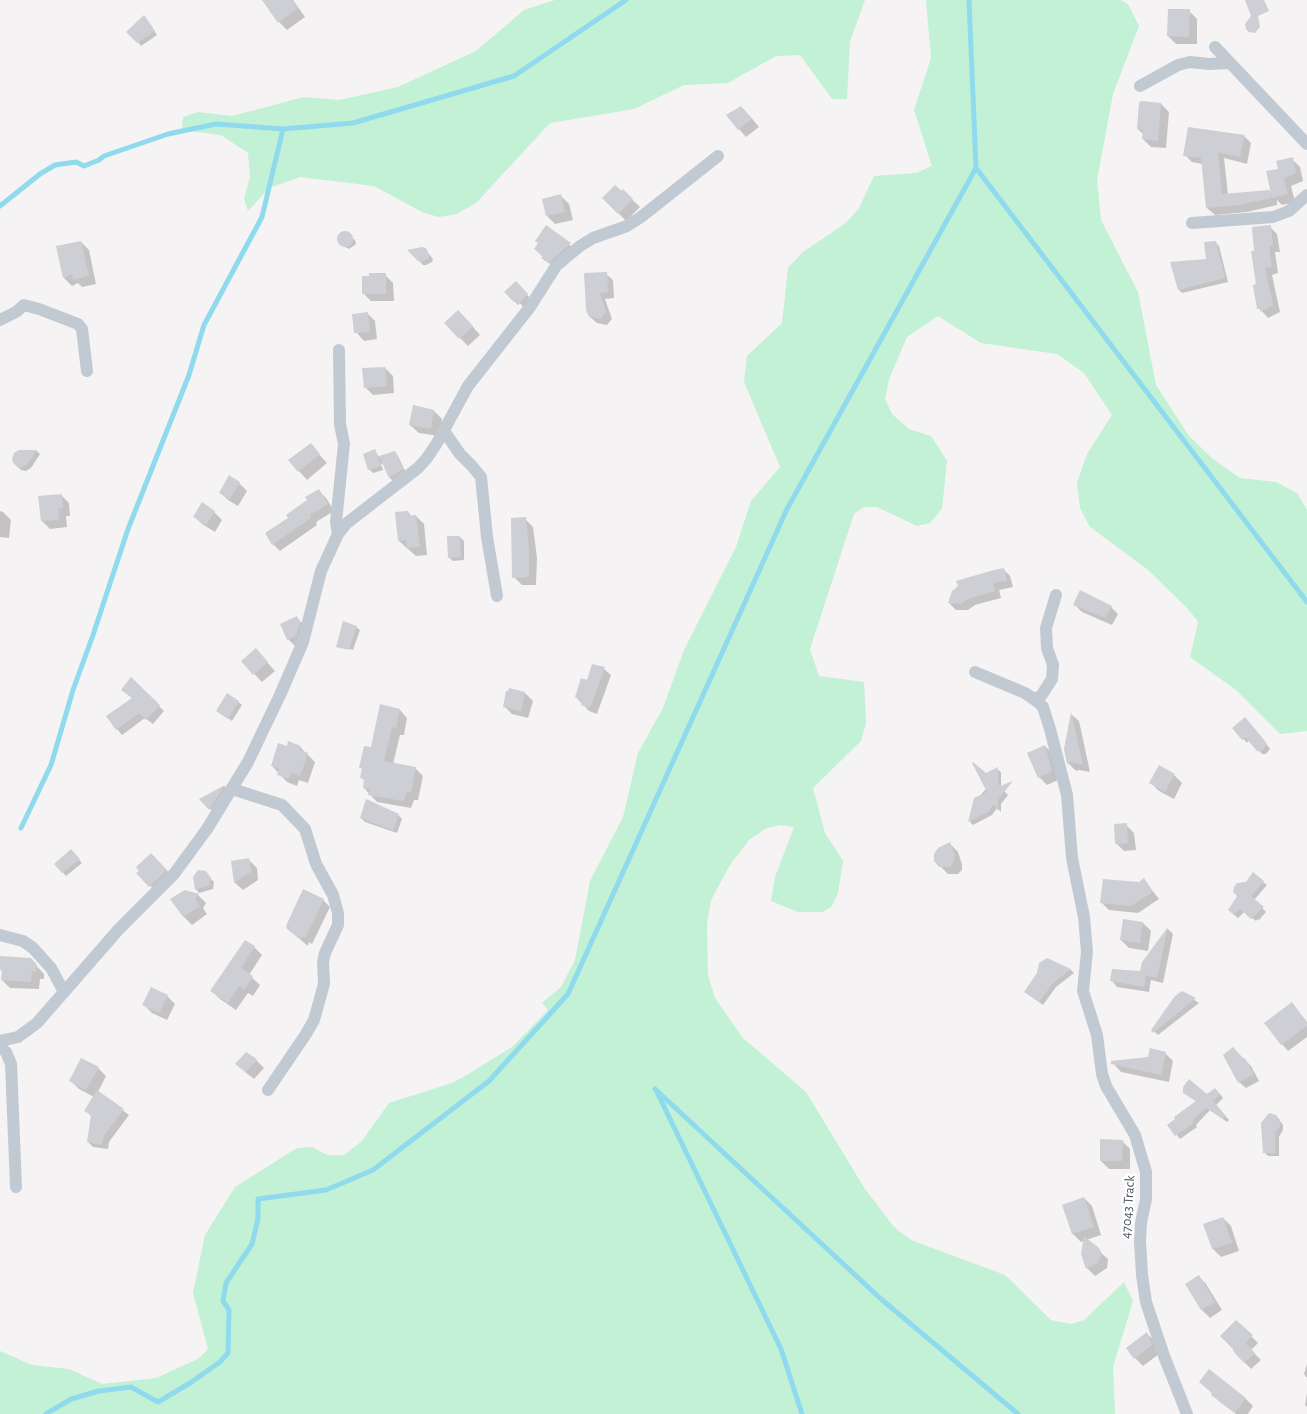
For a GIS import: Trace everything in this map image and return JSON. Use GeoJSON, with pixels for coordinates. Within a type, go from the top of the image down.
{"type":"FeatureCollection","features":[{"type":"Feature","properties":{"kind":"street"},"geometry":{"type":"LineString","coordinates":[[1215,47],[1307,144]]}},
{"type":"Feature","properties":{"kind":"street"},"geometry":{"type":"LineString","coordinates":[[1140,86],[1178,64],[1190,62],[1209,64],[1230,63]]}},
{"type":"Feature","properties":{"kind":"street"},"geometry":{"type":"LineString","coordinates":[[0,1040],[18,1037],[45,1015],[119,929],[174,874],[207,829],[248,762],[303,642],[321,571],[338,534],[348,523],[418,468],[444,431],[468,386],[530,307],[556,266],[593,238],[627,226],[641,217],[718,156]]}},
{"type":"Feature","properties":{"kind":"street"},"geometry":{"type":"LineString","coordinates":[[1192,223],[1273,217],[1289,211],[1307,195]]}},
{"type":"Feature","properties":{"kind":"street"},"geometry":{"type":"LineString","coordinates":[[0,320],[16,312],[24,305],[78,324],[82,329],[87,371]]}},
{"type":"Feature","properties":{"kind":"street"},"geometry":{"type":"LineString","coordinates":[[338,534],[336,522],[344,456],[340,424],[339,350]]}},
{"type":"Feature","properties":{"kind":"street"},"geometry":{"type":"LineString","coordinates":[[444,431],[460,454],[481,477],[487,537],[497,596]]}},
{"type":"Feature","properties":{"kind":"street"},"geometry":{"type":"LineString","coordinates":[[976,672],[1034,699],[1041,696],[1052,679],[1052,665],[1047,648],[1046,628],[1056,595]]}},
{"type":"Feature","properties":{"kind":"street","name":"47043 Track"},"geometry":{"type":"LineString","coordinates":[[1034,699],[1043,708],[1067,795],[1072,858],[1084,917],[1086,952],[1083,991],[1097,1035],[1100,1064],[1106,1086],[1134,1135],[1146,1172],[1146,1199],[1141,1222],[1140,1241],[1146,1302],[1164,1356],[1187,1414]]}},
{"type":"Feature","properties":{"kind":"street"},"geometry":{"type":"LineString","coordinates":[[232,789],[282,806],[305,829],[316,864],[333,895],[338,912],[338,925],[325,953],[323,962],[324,984],[314,1020],[268,1090]]}},
{"type":"Feature","properties":{"kind":"street"},"geometry":{"type":"LineString","coordinates":[[0,935],[23,941],[33,948],[51,968],[64,992]]}},
{"type":"Feature","properties":{"kind":"street"},"geometry":{"type":"LineString","coordinates":[[0,1047],[6,1052],[11,1064],[16,1186]]}},
{"type":"Feature","properties":{"kind":"green space"},"geometry":{"type":"Polygon","coordinates":[[[555,0],[865,0],[850,41],[847,99],[832,99],[800,55],[776,56],[728,83],[684,85],[634,109],[550,123],[476,203],[457,214],[447,216],[438,217],[422,212],[374,186],[300,177],[269,188],[248,211],[244,199],[250,177],[248,153],[221,135],[182,130],[183,117],[198,112],[232,116],[304,97],[339,100],[398,87],[476,51],[524,10],[555,0]]]}},
{"type":"Feature","properties":{"kind":"green space"},"geometry":{"type":"Polygon","coordinates":[[[926,0],[1121,0],[1128,4],[1139,26],[1113,94],[1097,180],[1101,220],[1138,292],[1156,385],[1189,436],[1213,459],[1240,478],[1276,482],[1297,493],[1307,510],[1307,731],[1280,734],[1236,690],[1190,657],[1198,623],[1197,620],[1147,569],[1090,527],[1080,508],[1077,483],[1087,454],[1112,415],[1084,373],[1057,354],[981,343],[938,316],[907,337],[889,379],[885,399],[892,414],[909,429],[931,436],[947,461],[942,509],[930,523],[917,526],[877,507],[864,507],[854,514],[810,649],[819,676],[864,682],[866,723],[861,741],[813,788],[825,833],[843,861],[838,893],[832,906],[823,912],[798,912],[771,901],[775,877],[794,827],[779,825],[765,829],[749,840],[730,865],[711,900],[707,924],[708,975],[715,998],[742,1037],[806,1092],[865,1189],[894,1227],[911,1240],[1005,1275],[1051,1320],[1071,1324],[1084,1320],[1124,1282],[1133,1301],[1113,1367],[1115,1414],[0,1414],[0,1351],[32,1365],[69,1369],[102,1384],[156,1378],[198,1359],[208,1349],[193,1293],[205,1235],[235,1187],[297,1148],[312,1147],[327,1155],[344,1155],[362,1141],[389,1103],[452,1083],[465,1076],[512,1047],[548,1010],[542,1003],[561,987],[575,960],[590,881],[623,817],[638,753],[663,708],[684,650],[736,547],[751,501],[780,467],[744,382],[747,356],[782,323],[788,268],[803,252],[846,223],[859,208],[874,176],[916,173],[932,166],[914,110],[931,58],[926,0]]]}},
{"type":"Feature","properties":{"kind":"building"},"geometry":{"type":"Polygon","coordinates":[[[262,0],[292,0],[298,8],[278,23],[262,0]]]}},
{"type":"Feature","properties":{"kind":"building"},"geometry":{"type":"Polygon","coordinates":[[[1245,0],[1264,0],[1269,11],[1258,16],[1260,27],[1255,33],[1249,32],[1246,29],[1245,24],[1251,16],[1245,0]]]}},
{"type":"Feature","properties":{"kind":"building"},"geometry":{"type":"Polygon","coordinates":[[[1168,9],[1190,9],[1189,37],[1167,36],[1168,9]]]}},
{"type":"Feature","properties":{"kind":"building"},"geometry":{"type":"Polygon","coordinates":[[[144,15],[155,31],[137,43],[126,32],[144,15]]]}},
{"type":"Feature","properties":{"kind":"building"},"geometry":{"type":"Polygon","coordinates":[[[1139,102],[1161,103],[1158,141],[1142,139],[1143,130],[1137,129],[1139,102]]]}},
{"type":"Feature","properties":{"kind":"building"},"geometry":{"type":"Polygon","coordinates":[[[741,106],[752,119],[738,130],[726,115],[741,106]]]}},
{"type":"Feature","properties":{"kind":"building"},"geometry":{"type":"Polygon","coordinates":[[[1188,127],[1245,135],[1240,157],[1218,152],[1222,194],[1270,190],[1271,198],[1239,205],[1206,208],[1201,158],[1183,156],[1188,127]]]}},
{"type":"Feature","properties":{"kind":"building"},"geometry":{"type":"Polygon","coordinates":[[[1293,157],[1296,173],[1284,178],[1288,194],[1272,198],[1266,171],[1278,169],[1276,161],[1293,157]]]}},
{"type":"Feature","properties":{"kind":"building"},"geometry":{"type":"Polygon","coordinates":[[[615,185],[622,191],[623,189],[633,199],[618,214],[602,198],[615,185]]]}},
{"type":"Feature","properties":{"kind":"building"},"geometry":{"type":"Polygon","coordinates":[[[561,194],[565,212],[546,216],[542,199],[561,194]]]}},
{"type":"Feature","properties":{"kind":"building"},"geometry":{"type":"Polygon","coordinates":[[[546,225],[571,243],[548,263],[534,249],[538,243],[535,241],[546,225]]]}},
{"type":"Feature","properties":{"kind":"building"},"geometry":{"type":"Polygon","coordinates":[[[1271,225],[1273,245],[1269,246],[1272,267],[1265,268],[1273,305],[1260,312],[1260,309],[1257,309],[1253,285],[1256,284],[1251,251],[1254,251],[1252,227],[1271,225]]]}},
{"type":"Feature","properties":{"kind":"building"},"geometry":{"type":"Polygon","coordinates":[[[345,231],[353,239],[345,247],[337,239],[345,231]]]}},
{"type":"Feature","properties":{"kind":"building"},"geometry":{"type":"Polygon","coordinates":[[[81,241],[89,276],[73,280],[72,274],[63,278],[56,246],[81,241]]]}},
{"type":"Feature","properties":{"kind":"building"},"geometry":{"type":"Polygon","coordinates":[[[1216,241],[1225,278],[1178,290],[1170,262],[1206,259],[1204,242],[1216,241]]]}},
{"type":"Feature","properties":{"kind":"building"},"geometry":{"type":"Polygon","coordinates":[[[426,248],[429,258],[422,262],[418,261],[407,250],[426,248]]]}},
{"type":"Feature","properties":{"kind":"building"},"geometry":{"type":"Polygon","coordinates":[[[607,272],[608,292],[600,293],[606,312],[600,319],[589,317],[586,310],[584,273],[607,272]]]}},
{"type":"Feature","properties":{"kind":"building"},"geometry":{"type":"Polygon","coordinates":[[[369,273],[386,273],[386,294],[362,294],[362,276],[369,276],[369,273]]]}},
{"type":"Feature","properties":{"kind":"building"},"geometry":{"type":"Polygon","coordinates":[[[516,281],[528,294],[519,304],[516,300],[514,302],[504,292],[516,281]]]}},
{"type":"Feature","properties":{"kind":"building"},"geometry":{"type":"Polygon","coordinates":[[[458,310],[473,326],[459,339],[444,323],[458,310]]]}},
{"type":"Feature","properties":{"kind":"building"},"geometry":{"type":"Polygon","coordinates":[[[368,312],[370,332],[354,333],[352,314],[368,312]]]}},
{"type":"Feature","properties":{"kind":"building"},"geometry":{"type":"Polygon","coordinates":[[[385,367],[387,386],[364,388],[362,368],[385,367]]]}},
{"type":"Feature","properties":{"kind":"building"},"geometry":{"type":"Polygon","coordinates":[[[413,405],[434,410],[431,429],[409,425],[413,405]]]}},
{"type":"Feature","properties":{"kind":"building"},"geometry":{"type":"Polygon","coordinates":[[[311,443],[320,454],[298,472],[288,460],[311,443]]]}},
{"type":"Feature","properties":{"kind":"building"},"geometry":{"type":"Polygon","coordinates":[[[375,449],[381,466],[368,470],[363,454],[375,449]]]}},
{"type":"Feature","properties":{"kind":"building"},"geometry":{"type":"Polygon","coordinates":[[[19,450],[37,450],[27,465],[19,468],[12,459],[14,453],[19,450]]]}},
{"type":"Feature","properties":{"kind":"building"},"geometry":{"type":"Polygon","coordinates":[[[395,451],[403,469],[389,478],[379,456],[395,451]]]}},
{"type":"Feature","properties":{"kind":"building"},"geometry":{"type":"Polygon","coordinates":[[[229,475],[240,482],[230,499],[219,493],[229,475]]]}},
{"type":"Feature","properties":{"kind":"building"},"geometry":{"type":"Polygon","coordinates":[[[319,489],[328,504],[310,515],[311,518],[272,545],[265,533],[288,518],[286,515],[307,500],[305,497],[319,489]]]}},
{"type":"Feature","properties":{"kind":"building"},"geometry":{"type":"Polygon","coordinates":[[[62,494],[63,508],[58,509],[59,520],[41,521],[38,496],[62,494]]]}},
{"type":"Feature","properties":{"kind":"building"},"geometry":{"type":"Polygon","coordinates":[[[202,502],[215,511],[206,525],[193,517],[202,502]]]}},
{"type":"Feature","properties":{"kind":"building"},"geometry":{"type":"Polygon","coordinates":[[[408,511],[409,516],[416,515],[420,547],[407,548],[406,540],[398,541],[395,512],[408,511]]]}},
{"type":"Feature","properties":{"kind":"building"},"geometry":{"type":"Polygon","coordinates":[[[526,517],[529,577],[512,578],[511,518],[526,517]]]}},
{"type":"Feature","properties":{"kind":"building"},"geometry":{"type":"Polygon","coordinates":[[[447,536],[460,536],[461,557],[448,558],[447,536]]]}},
{"type":"Feature","properties":{"kind":"building"},"geometry":{"type":"Polygon","coordinates":[[[1004,568],[1007,581],[993,583],[995,591],[968,599],[961,604],[948,603],[952,591],[958,586],[956,581],[1004,568]]]}},
{"type":"Feature","properties":{"kind":"building"},"geometry":{"type":"Polygon","coordinates":[[[1080,590],[1112,606],[1105,618],[1073,605],[1080,590]]]}},
{"type":"Feature","properties":{"kind":"building"},"geometry":{"type":"Polygon","coordinates":[[[297,616],[300,622],[296,636],[287,640],[280,624],[297,616]]]}},
{"type":"Feature","properties":{"kind":"building"},"geometry":{"type":"Polygon","coordinates":[[[343,621],[357,626],[349,650],[336,647],[343,621]]]}},
{"type":"Feature","properties":{"kind":"building"},"geometry":{"type":"Polygon","coordinates":[[[256,648],[268,662],[253,675],[241,661],[256,648]]]}},
{"type":"Feature","properties":{"kind":"building"},"geometry":{"type":"Polygon","coordinates":[[[592,664],[605,667],[590,708],[581,705],[582,700],[575,697],[581,678],[587,680],[592,664]]]}},
{"type":"Feature","properties":{"kind":"building"},"geometry":{"type":"Polygon","coordinates":[[[131,677],[160,705],[146,720],[139,713],[116,730],[106,716],[132,698],[121,690],[131,677]]]}},
{"type":"Feature","properties":{"kind":"building"},"geometry":{"type":"Polygon","coordinates":[[[509,688],[525,692],[521,711],[503,707],[506,691],[509,688]]]}},
{"type":"Feature","properties":{"kind":"building"},"geometry":{"type":"Polygon","coordinates":[[[227,693],[239,701],[228,719],[216,711],[227,693]]]}},
{"type":"Feature","properties":{"kind":"building"},"geometry":{"type":"Polygon","coordinates":[[[380,704],[400,709],[396,728],[392,727],[384,761],[416,767],[411,793],[407,792],[404,801],[368,795],[370,789],[363,788],[364,779],[360,778],[362,768],[359,768],[364,746],[371,747],[380,704]]]}},
{"type":"Feature","properties":{"kind":"building"},"geometry":{"type":"Polygon","coordinates":[[[1071,712],[1083,765],[1071,762],[1067,764],[1064,749],[1071,712]]]}},
{"type":"Feature","properties":{"kind":"building"},"geometry":{"type":"Polygon","coordinates":[[[1245,717],[1267,744],[1262,751],[1257,751],[1245,737],[1242,740],[1232,728],[1245,717]]]}},
{"type":"Feature","properties":{"kind":"building"},"geometry":{"type":"Polygon","coordinates":[[[288,741],[301,746],[299,750],[308,753],[300,776],[291,773],[289,779],[277,775],[279,768],[271,766],[278,743],[287,746],[288,741]]]}},
{"type":"Feature","properties":{"kind":"building"},"geometry":{"type":"Polygon","coordinates":[[[1045,745],[1052,771],[1038,778],[1027,753],[1045,745]]]}},
{"type":"Feature","properties":{"kind":"building"},"geometry":{"type":"Polygon","coordinates":[[[973,762],[986,773],[998,767],[998,784],[1000,786],[1013,781],[998,800],[998,811],[994,804],[988,812],[968,822],[974,798],[987,792],[973,762]]]}},
{"type":"Feature","properties":{"kind":"building"},"geometry":{"type":"Polygon","coordinates":[[[1159,765],[1175,774],[1165,792],[1149,783],[1159,765]]]}},
{"type":"Feature","properties":{"kind":"building"},"geometry":{"type":"Polygon","coordinates":[[[225,785],[209,810],[199,799],[225,785]]]}},
{"type":"Feature","properties":{"kind":"building"},"geometry":{"type":"Polygon","coordinates":[[[366,799],[399,814],[393,830],[360,818],[366,799]]]}},
{"type":"Feature","properties":{"kind":"building"},"geometry":{"type":"Polygon","coordinates":[[[1127,823],[1128,843],[1115,844],[1114,824],[1127,823]]]}},
{"type":"Feature","properties":{"kind":"building"},"geometry":{"type":"Polygon","coordinates":[[[950,842],[955,855],[954,861],[950,867],[939,867],[934,861],[934,854],[938,848],[950,842]]]}},
{"type":"Feature","properties":{"kind":"building"},"geometry":{"type":"Polygon","coordinates":[[[71,849],[80,859],[62,873],[54,864],[71,849]]]}},
{"type":"Feature","properties":{"kind":"building"},"geometry":{"type":"Polygon","coordinates":[[[151,853],[167,870],[149,887],[136,873],[139,871],[136,867],[151,853]]]}},
{"type":"Feature","properties":{"kind":"building"},"geometry":{"type":"Polygon","coordinates":[[[249,858],[251,872],[234,883],[231,861],[249,858]]]}},
{"type":"Feature","properties":{"kind":"building"},"geometry":{"type":"Polygon","coordinates":[[[198,870],[206,871],[211,878],[209,885],[195,890],[193,877],[198,870]]]}},
{"type":"Feature","properties":{"kind":"building"},"geometry":{"type":"Polygon","coordinates":[[[1253,872],[1264,881],[1251,896],[1264,907],[1251,919],[1240,909],[1234,915],[1228,910],[1237,896],[1233,892],[1234,887],[1237,883],[1246,882],[1253,872]]]}},
{"type":"Feature","properties":{"kind":"building"},"geometry":{"type":"Polygon","coordinates":[[[1144,878],[1153,892],[1131,906],[1100,903],[1103,879],[1139,882],[1144,878]]]}},
{"type":"Feature","properties":{"kind":"building"},"geometry":{"type":"Polygon","coordinates":[[[303,889],[324,899],[305,938],[302,936],[301,940],[287,929],[286,926],[303,889]]]}},
{"type":"Feature","properties":{"kind":"building"},"geometry":{"type":"Polygon","coordinates":[[[185,890],[199,894],[195,899],[200,906],[183,917],[170,899],[185,890]]]}},
{"type":"Feature","properties":{"kind":"building"},"geometry":{"type":"Polygon","coordinates":[[[1123,919],[1143,922],[1140,943],[1120,940],[1123,919]]]}},
{"type":"Feature","properties":{"kind":"building"},"geometry":{"type":"Polygon","coordinates":[[[1168,927],[1157,978],[1146,975],[1144,987],[1110,981],[1112,969],[1140,971],[1142,962],[1168,927]]]}},
{"type":"Feature","properties":{"kind":"building"},"geometry":{"type":"Polygon","coordinates":[[[245,940],[255,946],[241,968],[253,976],[245,989],[239,986],[228,1003],[210,991],[245,940]]]}},
{"type":"Feature","properties":{"kind":"building"},"geometry":{"type":"Polygon","coordinates":[[[0,956],[31,958],[37,965],[36,972],[32,971],[31,982],[1,980],[0,956]]]}},
{"type":"Feature","properties":{"kind":"building"},"geometry":{"type":"Polygon","coordinates":[[[1047,958],[1071,969],[1052,984],[1039,1002],[1024,992],[1037,973],[1039,963],[1047,958]]]}},
{"type":"Feature","properties":{"kind":"building"},"geometry":{"type":"Polygon","coordinates":[[[151,987],[168,995],[159,1013],[142,1005],[151,987]]]}},
{"type":"Feature","properties":{"kind":"building"},"geometry":{"type":"Polygon","coordinates":[[[1182,991],[1196,998],[1153,1033],[1151,1030],[1175,996],[1182,991]]]}},
{"type":"Feature","properties":{"kind":"building"},"geometry":{"type":"Polygon","coordinates":[[[1292,1002],[1307,1023],[1307,1026],[1281,1045],[1264,1023],[1292,1002]]]}},
{"type":"Feature","properties":{"kind":"building"},"geometry":{"type":"Polygon","coordinates":[[[1233,1047],[1245,1058],[1254,1074],[1238,1083],[1223,1055],[1233,1047]]]}},
{"type":"Feature","properties":{"kind":"building"},"geometry":{"type":"Polygon","coordinates":[[[1150,1048],[1166,1052],[1161,1075],[1111,1064],[1111,1061],[1148,1057],[1150,1048]]]}},
{"type":"Feature","properties":{"kind":"building"},"geometry":{"type":"Polygon","coordinates":[[[246,1052],[257,1059],[245,1072],[235,1064],[246,1052]]]}},
{"type":"Feature","properties":{"kind":"building"},"geometry":{"type":"Polygon","coordinates":[[[81,1058],[99,1067],[86,1090],[69,1081],[81,1058]]]}},
{"type":"Feature","properties":{"kind":"building"},"geometry":{"type":"Polygon","coordinates":[[[1189,1079],[1207,1094],[1215,1088],[1220,1094],[1213,1101],[1226,1116],[1223,1119],[1206,1108],[1193,1120],[1194,1123],[1175,1136],[1167,1125],[1175,1119],[1174,1117],[1196,1101],[1183,1093],[1183,1087],[1189,1079]]]}},
{"type":"Feature","properties":{"kind":"building"},"geometry":{"type":"Polygon","coordinates":[[[97,1090],[124,1109],[104,1136],[102,1145],[87,1142],[91,1115],[84,1111],[97,1090]]]}},
{"type":"Feature","properties":{"kind":"building"},"geometry":{"type":"Polygon","coordinates":[[[1269,1113],[1276,1115],[1280,1120],[1280,1126],[1275,1133],[1276,1153],[1263,1153],[1261,1123],[1269,1113]]]}},
{"type":"Feature","properties":{"kind":"building"},"geometry":{"type":"Polygon","coordinates":[[[1100,1139],[1123,1140],[1122,1161],[1100,1161],[1100,1139]]]}},
{"type":"Feature","properties":{"kind":"building"},"geometry":{"type":"Polygon","coordinates":[[[1084,1197],[1094,1227],[1072,1234],[1062,1205],[1084,1197]]]}},
{"type":"Feature","properties":{"kind":"building"},"geometry":{"type":"Polygon","coordinates":[[[1223,1217],[1232,1243],[1212,1249],[1203,1224],[1223,1217]]]}},
{"type":"Feature","properties":{"kind":"building"},"geometry":{"type":"Polygon","coordinates":[[[1084,1236],[1099,1248],[1102,1254],[1098,1263],[1086,1269],[1081,1254],[1084,1236]]]}},
{"type":"Feature","properties":{"kind":"building"},"geometry":{"type":"Polygon","coordinates":[[[1199,1275],[1215,1302],[1201,1310],[1185,1284],[1199,1275]]]}},
{"type":"Feature","properties":{"kind":"building"},"geometry":{"type":"Polygon","coordinates":[[[1236,1320],[1253,1335],[1245,1343],[1255,1353],[1244,1363],[1220,1336],[1236,1320]]]}},
{"type":"Feature","properties":{"kind":"building"},"geometry":{"type":"Polygon","coordinates":[[[1147,1332],[1152,1345],[1134,1359],[1126,1348],[1147,1332]]]}},
{"type":"Feature","properties":{"kind":"building"},"geometry":{"type":"Polygon","coordinates":[[[1209,1369],[1246,1398],[1235,1413],[1211,1395],[1212,1393],[1199,1382],[1209,1369]]]}},
{"type":"Feature","properties":{"kind":"waterway"},"geometry":{"type":"LineString","coordinates":[[0,206],[40,174],[55,165],[76,162],[84,166],[104,156],[168,134],[216,124],[283,129],[353,123],[514,76],[626,0]]}},
{"type":"Feature","properties":{"kind":"waterway"},"geometry":{"type":"LineString","coordinates":[[46,1414],[71,1399],[99,1391],[131,1387],[158,1402],[220,1362],[228,1353],[229,1310],[223,1301],[226,1283],[252,1244],[258,1219],[258,1199],[326,1190],[373,1170],[489,1081],[568,994],[787,509],[976,168],[969,0]]}},
{"type":"Feature","properties":{"kind":"waterway"},"geometry":{"type":"LineString","coordinates":[[21,828],[51,765],[73,690],[128,529],[189,375],[204,325],[262,217],[283,129]]}},
{"type":"Feature","properties":{"kind":"waterway"},"geometry":{"type":"LineString","coordinates":[[976,168],[1307,602]]}},
{"type":"Feature","properties":{"kind":"waterway"},"geometry":{"type":"LineString","coordinates":[[655,1089],[881,1299],[1018,1414]]}},
{"type":"Feature","properties":{"kind":"waterway"},"geometry":{"type":"LineString","coordinates":[[657,1092],[781,1349],[802,1414]]}}]}
